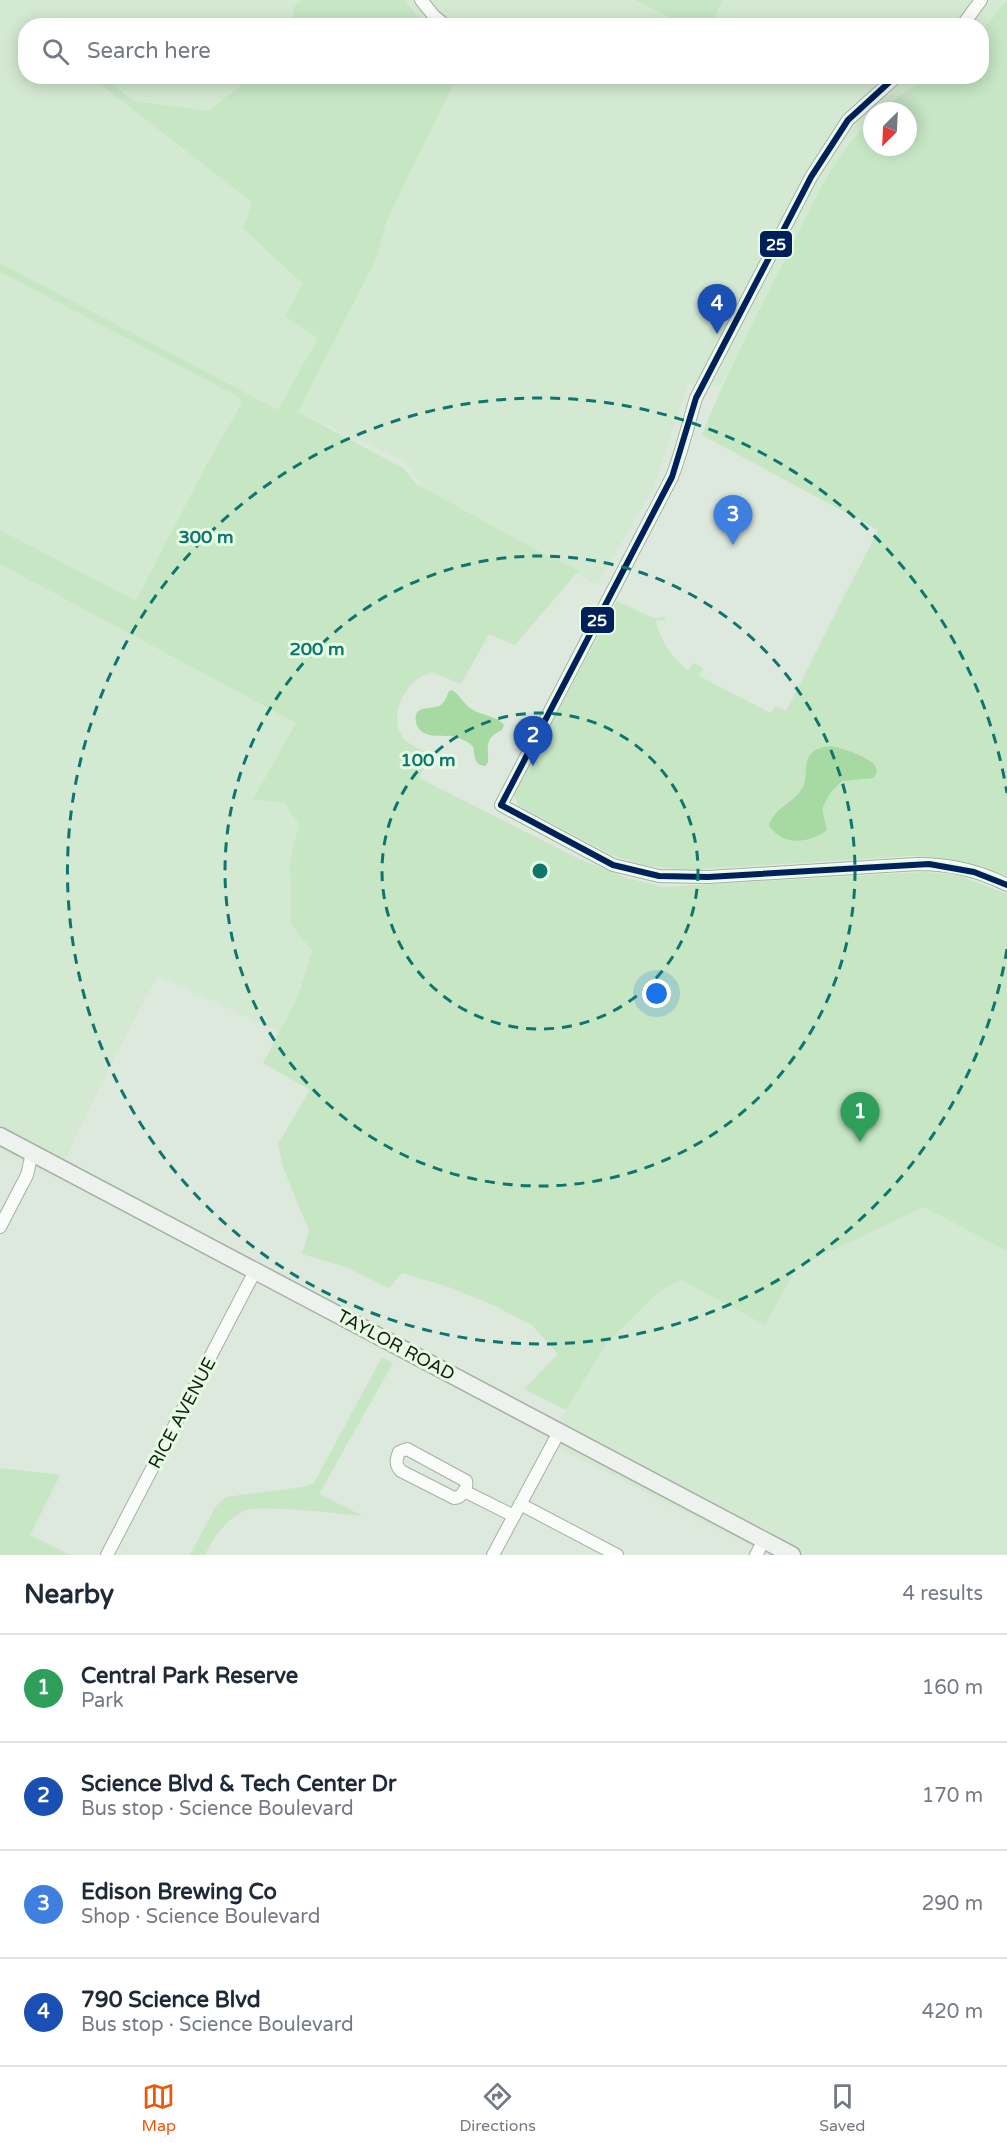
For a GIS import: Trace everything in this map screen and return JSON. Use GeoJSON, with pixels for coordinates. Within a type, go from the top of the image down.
{"type":"FeatureCollection","features":[{"type":"Feature","properties":{"kind":"main road","name":"TAYLOR ROAD"},"geometry":{"type":"LineString","coordinates":[[0,1136],[792,1555]]}},
{"type":"Feature","properties":{"kind":"street"},"geometry":{"type":"LineString","coordinates":[[421,0],[436,18]]}},
{"type":"Feature","properties":{"kind":"street"},"geometry":{"type":"LineString","coordinates":[[968,18],[981,0]]}},
{"type":"Feature","properties":{"kind":"street"},"geometry":{"type":"LineString","coordinates":[[888,84],[848,120],[810,177],[696,398],[682,453],[672,477],[501,805],[613,865],[659,876],[708,877],[938,864],[976,871],[1007,885]]}},
{"type":"Feature","properties":{"kind":"street"},"geometry":{"type":"LineString","coordinates":[[0,1227],[27,1175],[32,1153]]}},
{"type":"Feature","properties":{"kind":"street","name":"RICE AVENUE"},"geometry":{"type":"LineString","coordinates":[[107,1555],[255,1270]]}},
{"type":"Feature","properties":{"kind":"street"},"geometry":{"type":"LineString","coordinates":[[493,1555],[559,1432]]}},
{"type":"Feature","properties":{"kind":"street"},"geometry":{"type":"LineString","coordinates":[[407,1449],[463,1478],[467,1484],[464,1491],[459,1498],[454,1498],[401,1471],[396,1461],[399,1452],[407,1449]]}},
{"type":"Feature","properties":{"kind":"street"},"geometry":{"type":"LineString","coordinates":[[464,1491],[514,1516]]}},
{"type":"Feature","properties":{"kind":"street"},"geometry":{"type":"LineString","coordinates":[[520,1504],[617,1555]]}},
{"type":"Feature","properties":{"kind":"street"},"geometry":{"type":"LineString","coordinates":[[756,1555],[764,1540]]}},
{"type":"Feature","properties":{"kind":"shaded area"},"geometry":{"type":"Polygon","coordinates":[[[0,0],[302,0],[294,7],[293,18],[18,18],[18,84],[100,84],[253,202],[243,228],[304,284],[318,338],[279,410],[0,263],[0,0]]]}},
{"type":"Feature","properties":{"kind":"shaded area"},"geometry":{"type":"Polygon","coordinates":[[[302,0],[404,0],[419,18],[293,18],[294,7],[302,0]]]}},
{"type":"Feature","properties":{"kind":"shaded area"},"geometry":{"type":"Polygon","coordinates":[[[404,0],[635,0],[671,18],[419,18],[404,0]]]}},
{"type":"Feature","properties":{"kind":"shaded area"},"geometry":{"type":"Polygon","coordinates":[[[635,0],[723,0],[714,18],[671,18],[635,0]]]}},
{"type":"Feature","properties":{"kind":"shaded area"},"geometry":{"type":"Polygon","coordinates":[[[723,0],[1007,0],[989,22],[989,18],[714,18],[723,0]]]}},
{"type":"Feature","properties":{"kind":"shaded area"},"geometry":{"type":"Polygon","coordinates":[[[1007,0],[1007,877],[960,862],[912,856],[683,870],[642,865],[612,855],[519,806],[513,795],[617,601],[653,618],[665,617],[665,620],[656,621],[661,636],[672,655],[688,671],[694,663],[703,668],[699,676],[771,713],[775,706],[786,711],[878,530],[702,435],[742,346],[813,203],[845,149],[863,129],[863,156],[917,156],[917,102],[893,102],[917,84],[989,84],[989,22],[1007,0]]]}},
{"type":"Feature","properties":{"kind":"shaded area"},"geometry":{"type":"Polygon","coordinates":[[[100,84],[113,84],[134,101],[208,111],[243,84],[454,84],[386,222],[377,257],[298,412],[403,468],[417,485],[545,555],[579,570],[515,645],[489,634],[461,684],[432,672],[419,678],[407,690],[399,707],[397,724],[405,740],[430,754],[419,778],[579,859],[627,878],[663,887],[925,872],[957,875],[1007,894],[1007,1251],[924,1207],[797,1267],[765,1325],[681,1280],[658,1292],[606,1344],[566,1410],[524,1389],[558,1354],[532,1325],[452,1288],[402,1273],[389,1288],[346,1267],[302,1254],[309,1231],[283,1167],[278,1144],[310,1090],[263,1063],[298,996],[312,951],[291,924],[290,860],[299,825],[285,803],[253,799],[296,723],[0,564],[0,530],[136,601],[203,471],[242,403],[239,397],[0,272],[0,263],[278,410],[318,338],[285,316],[303,284],[243,228],[252,202],[100,84]]]}},
{"type":"Feature","properties":{"kind":"shaded area"},"geometry":{"type":"Polygon","coordinates":[[[113,84],[243,84],[208,111],[134,101],[113,84]]]}},
{"type":"Feature","properties":{"kind":"shaded area"},"geometry":{"type":"Polygon","coordinates":[[[454,84],[917,84],[893,102],[863,102],[863,128],[829,174],[721,386],[688,384],[653,489],[597,585],[422,487],[406,462],[298,412],[377,257],[386,222],[454,84]]]}},
{"type":"Feature","properties":{"kind":"shaded area"},"geometry":{"type":"Polygon","coordinates":[[[0,272],[239,397],[242,403],[203,471],[136,601],[0,530],[0,272]]]}},
{"type":"Feature","properties":{"kind":"shaded area"},"geometry":{"type":"Polygon","coordinates":[[[0,564],[296,723],[254,798],[285,803],[299,825],[290,860],[291,924],[312,951],[298,996],[279,1032],[158,975],[109,1068],[56,1178],[0,1150],[0,564]]]}},
{"type":"Feature","properties":{"kind":"shaded area"},"geometry":{"type":"Polygon","coordinates":[[[452,690],[470,708],[504,725],[502,730],[489,740],[488,762],[485,766],[476,762],[473,746],[465,741],[456,737],[433,736],[418,728],[417,713],[423,709],[441,705],[449,691],[452,690]]]}},
{"type":"Feature","properties":{"kind":"shaded area"},"geometry":{"type":"Polygon","coordinates":[[[831,746],[863,757],[875,766],[877,772],[873,778],[842,781],[830,793],[822,809],[827,830],[804,840],[796,841],[782,837],[769,826],[772,819],[803,787],[810,755],[817,749],[831,746]]]}},
{"type":"Feature","properties":{"kind":"shaded area"},"geometry":{"type":"Polygon","coordinates":[[[924,1207],[1007,1251],[1007,1555],[768,1555],[547,1442],[606,1344],[658,1292],[681,1280],[765,1325],[796,1267],[924,1207]]]}},
{"type":"Feature","properties":{"kind":"shaded area"},"geometry":{"type":"Polygon","coordinates":[[[382,1357],[393,1363],[319,1494],[363,1516],[301,1510],[252,1509],[237,1515],[226,1524],[205,1555],[190,1555],[216,1506],[226,1497],[303,1487],[314,1483],[382,1357]]]}},
{"type":"Feature","properties":{"kind":"shaded area"},"geometry":{"type":"Polygon","coordinates":[[[0,1468],[60,1475],[30,1535],[70,1555],[0,1555],[0,1468]]]}},
{"type":"Feature","properties":{"kind":"transit line","name":"25"},"geometry":{"type":"LineString","coordinates":[[501,805],[672,477],[696,398],[811,177],[848,120],[887,84]]}},
{"type":"Feature","properties":{"kind":"transit line","name":"25"},"geometry":{"type":"LineString","coordinates":[[501,805],[613,865],[659,876],[708,877],[929,864],[974,872],[1007,885]]}},
{"type":"Feature","properties":{"kind":"place","name":"790 Science Blvd"},"geometry":{"type":"Point","coordinates":[717,334]}},
{"type":"Feature","properties":{"kind":"place","name":"Edison Brewing Co"},"geometry":{"type":"Point","coordinates":[733,545]}},
{"type":"Feature","properties":{"kind":"place","name":"Science Blvd & Tech Center Dr"},"geometry":{"type":"Point","coordinates":[533,766]}},
{"type":"Feature","properties":{"kind":"place","name":"Central Park Reserve"},"geometry":{"type":"Point","coordinates":[860,1142]}}]}
